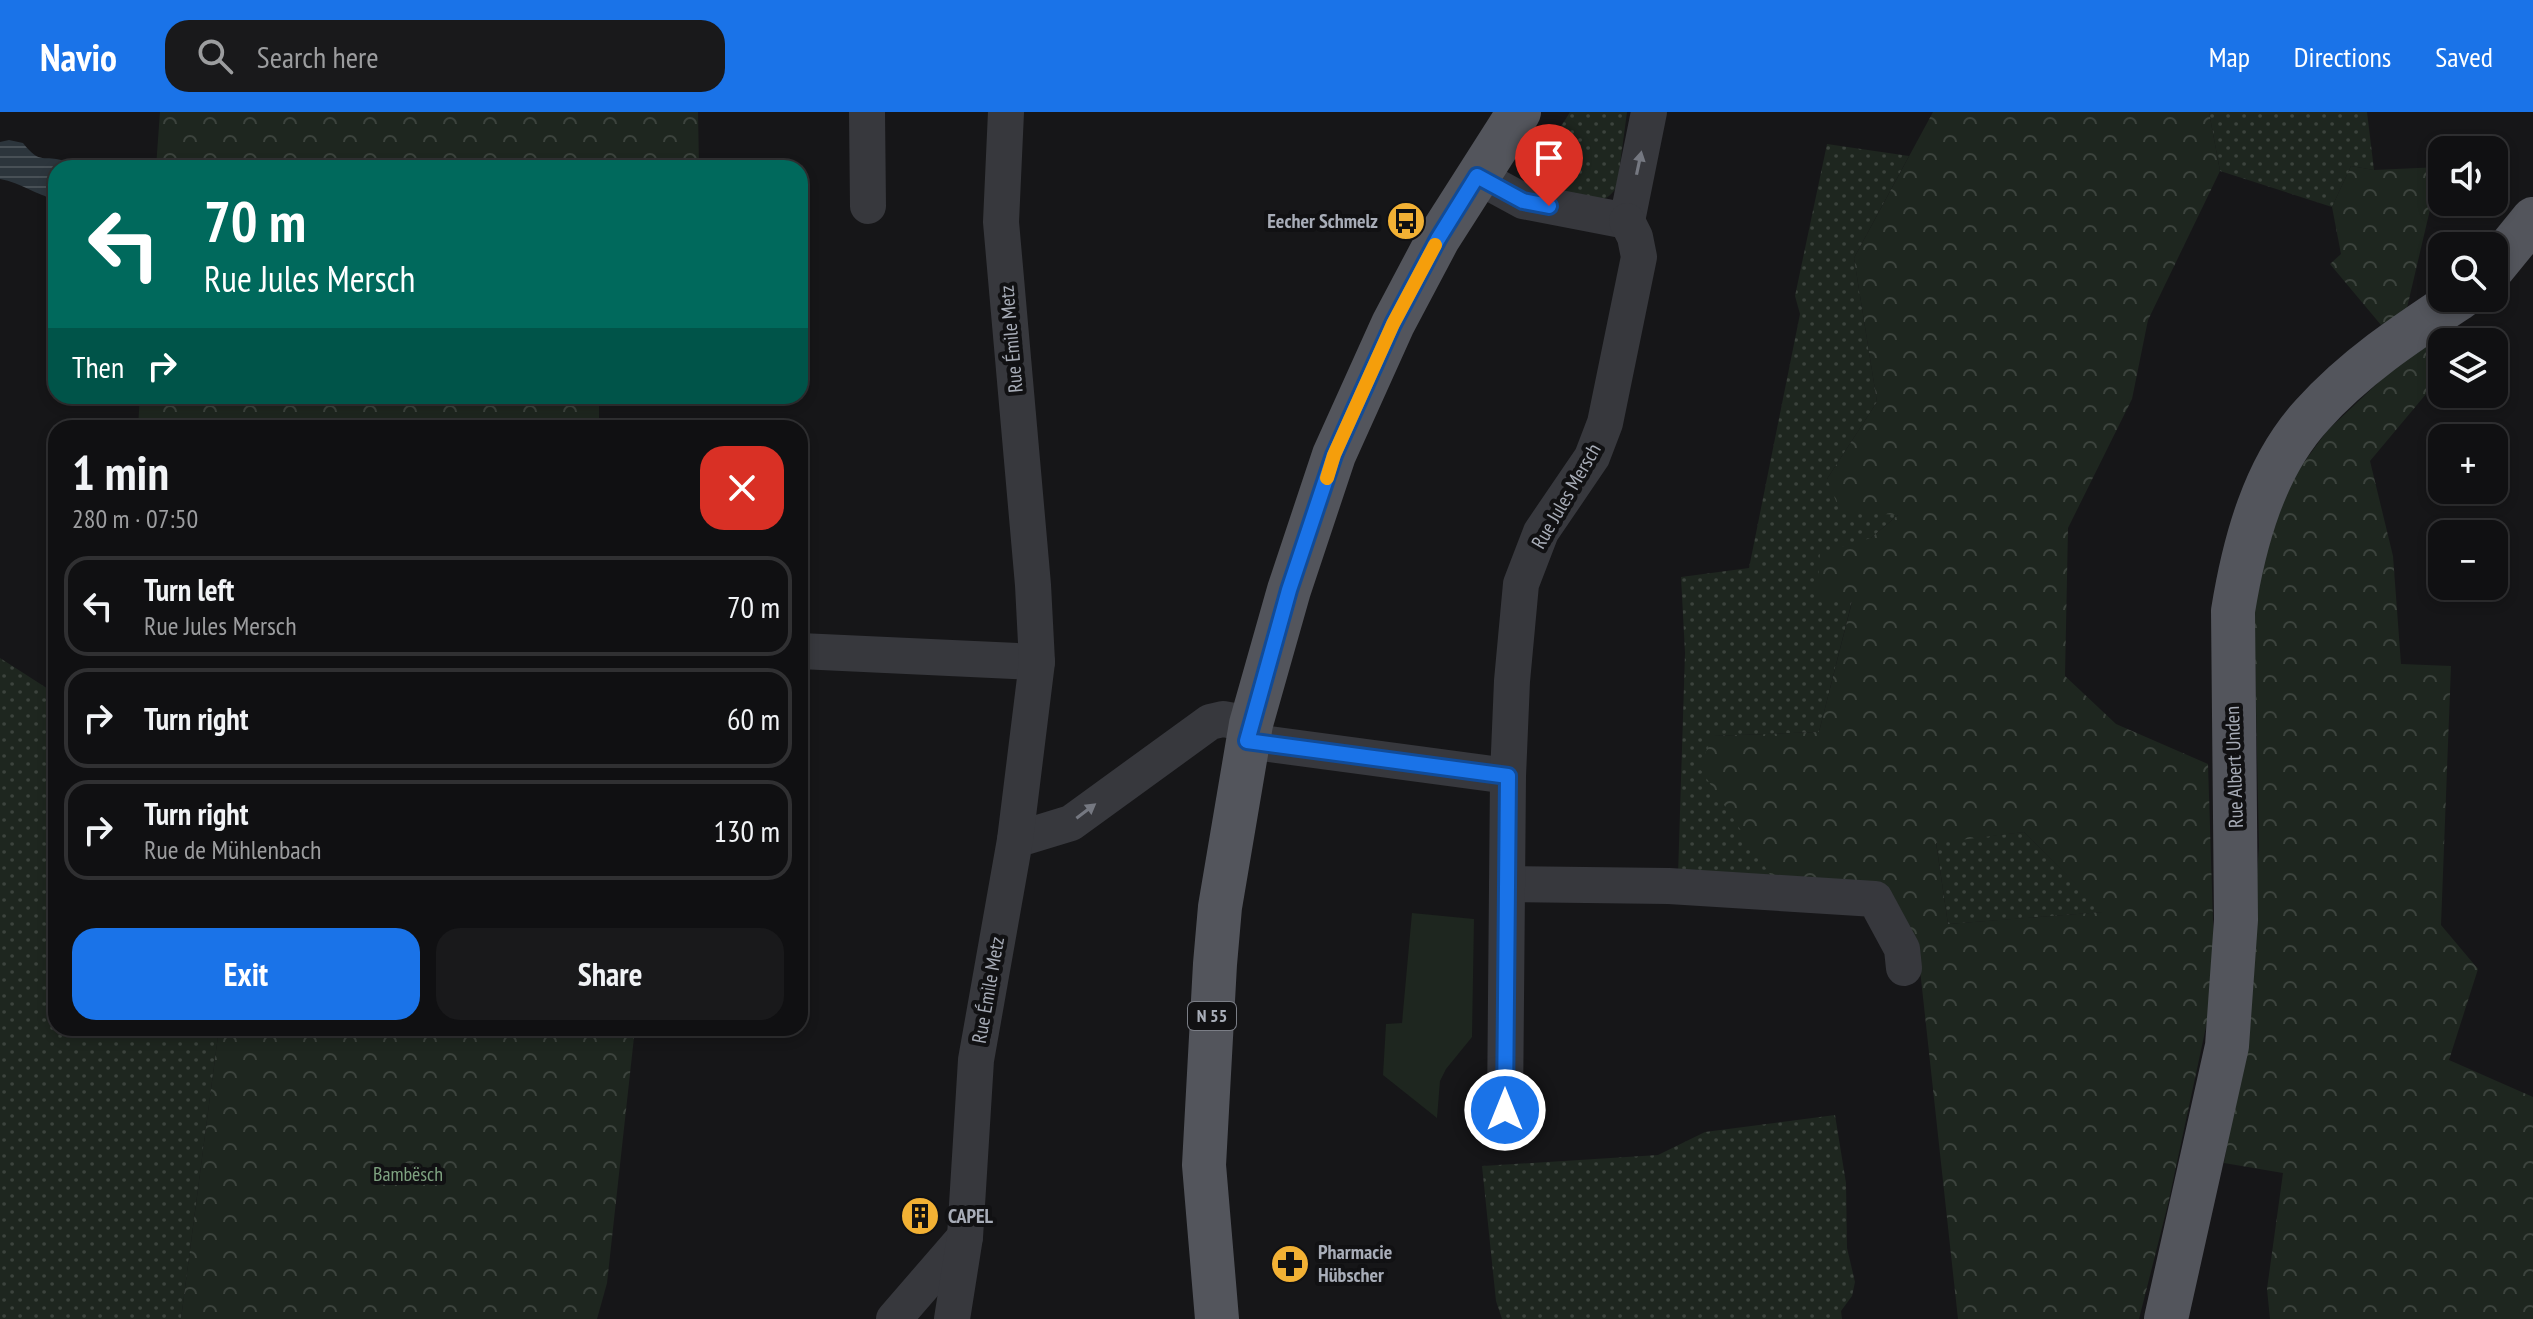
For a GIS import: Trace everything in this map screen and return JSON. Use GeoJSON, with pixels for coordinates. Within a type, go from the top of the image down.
{"type":"FeatureCollection","features":[{"type":"Feature","properties":{"kind":"main road","name":"N 55"},"geometry":{"type":"LineString","coordinates":[[1217,1319],[1204,1165],[1220,907],[1249,732],[1289,590],[1334,455],[1393,324],[1438,239],[1519,112]]}},
{"type":"Feature","properties":{"kind":"main road"},"geometry":{"type":"LineString","coordinates":[[2508,250],[2533,219]]}},
{"type":"Feature","properties":{"kind":"main road","name":"Rue Albert Unden"},"geometry":{"type":"LineString","coordinates":[[2166,1319],[2227,1046],[2236,920],[2233,611],[2241,562],[2276,470],[2310,417],[2351,375],[2391,343],[2439,312]]}},
{"type":"Feature","properties":{"kind":"street"},"geometry":{"type":"LineString","coordinates":[[867,112],[868,206]]}},
{"type":"Feature","properties":{"kind":"street","name":"Rue Émile Metz"},"geometry":{"type":"LineString","coordinates":[[952,1319],[965,1237],[976,1060],[1015,840],[1037,662],[1001,222],[1006,112]]}},
{"type":"Feature","properties":{"kind":"street"},"geometry":{"type":"LineString","coordinates":[[1477,176],[1523,201],[1627,221],[1649,112]]}},
{"type":"Feature","properties":{"kind":"street","name":"Rue Jules Mersch"},"geometry":{"type":"LineString","coordinates":[[1505,1110],[1508,776],[1512,681],[1521,584],[1541,532],[1592,457],[1605,423],[1639,257],[1635,237],[1627,221]]}},
{"type":"Feature","properties":{"kind":"street"},"geometry":{"type":"LineString","coordinates":[[808,651],[1037,662]]}},
{"type":"Feature","properties":{"kind":"street"},"geometry":{"type":"LineString","coordinates":[[1015,840],[1071,823],[1210,722],[1223,719],[1249,732],[1508,776]]}},
{"type":"Feature","properties":{"kind":"street"},"geometry":{"type":"LineString","coordinates":[[1507,884],[1669,886],[1875,899],[1902,949],[1904,968]]}},
{"type":"Feature","properties":{"kind":"street"},"geometry":{"type":"LineString","coordinates":[[894,1319],[965,1237]]}},
{"type":"Feature","properties":{"kind":"green space"},"geometry":{"type":"Polygon","coordinates":[[[160,112],[698,112],[699,160],[157,160],[160,112]]]}},
{"type":"Feature","properties":{"kind":"green space"},"geometry":{"type":"Polygon","coordinates":[[[1570,112],[1627,112],[1617,187],[1601,200],[1583,200],[1565,194],[1543,179],[1541,166],[1546,150],[1570,112]]]}},
{"type":"Feature","properties":{"kind":"green space"},"geometry":{"type":"Polygon","coordinates":[[[1933,112],[2209,112],[2220,171],[2148,320],[2132,399],[2068,528],[2065,676],[2116,724],[2208,764],[2215,985],[2168,1204],[2139,1319],[1958,1319],[1917,942],[1885,888],[1773,879],[1699,767],[1713,736],[1819,732],[1852,602],[1817,599],[1820,553],[1871,538],[1898,515],[1840,511],[1827,479],[1877,402],[1854,258],[1933,112]],[[2024,832],[1936,843],[1948,924],[2103,912],[2024,832]]]}},
{"type":"Feature","properties":{"kind":"green space"},"geometry":{"type":"Polygon","coordinates":[[[2209,112],[2367,112],[2374,170],[2351,166],[2332,207],[2220,171],[2209,112]]]}},
{"type":"Feature","properties":{"kind":"green space"},"geometry":{"type":"Polygon","coordinates":[[[1827,144],[1909,156],[1854,258],[1877,402],[1827,479],[1899,514],[1871,538],[1819,732],[1713,736],[1773,879],[1678,876],[1685,653],[1681,577],[1749,568],[1800,314],[1795,296],[1827,144]]]}},
{"type":"Feature","properties":{"kind":"green space"},"geometry":{"type":"Polygon","coordinates":[[[2351,166],[2374,170],[2428,168],[2429,216],[2406,312],[2381,325],[2330,264],[2341,254],[2332,207],[2351,166]]]}},
{"type":"Feature","properties":{"kind":"green space"},"geometry":{"type":"Polygon","coordinates":[[[2428,343],[2428,392],[2370,461],[2393,556],[2401,664],[2451,666],[2441,925],[2478,969],[2449,1060],[2533,1097],[2533,1319],[2270,1319],[2267,1289],[2283,1173],[2224,1163],[2244,1048],[2259,847],[2254,608],[2263,566],[2280,508],[2299,469],[2327,431],[2400,362],[2428,343]]]}},
{"type":"Feature","properties":{"kind":"green space"},"geometry":{"type":"Polygon","coordinates":[[[140,404],[599,404],[599,420],[138,420],[140,404]]]}},
{"type":"Feature","properties":{"kind":"green space"},"geometry":{"type":"Polygon","coordinates":[[[0,658],[48,689],[48,1036],[218,1036],[181,1319],[0,1319],[0,658]]]}},
{"type":"Feature","properties":{"kind":"green space"},"geometry":{"type":"Polygon","coordinates":[[[2024,832],[2104,912],[1948,924],[1936,842],[2024,832]]]}},
{"type":"Feature","properties":{"kind":"green space"},"geometry":{"type":"Polygon","coordinates":[[[1412,913],[1474,919],[1472,1037],[1440,1081],[1437,1118],[1383,1075],[1386,1024],[1402,1023],[1412,913]]]}},
{"type":"Feature","properties":{"kind":"green space","name":"Bambësch"},"geometry":{"type":"Polygon","coordinates":[[[218,1036],[634,1036],[607,1283],[597,1319],[181,1319],[218,1036]]]}},
{"type":"Feature","properties":{"kind":"green space"},"geometry":{"type":"Polygon","coordinates":[[[1835,1115],[1846,1183],[1847,1248],[1855,1282],[1852,1296],[1841,1311],[1842,1319],[1502,1319],[1496,1301],[1482,1166],[1658,1155],[1705,1132],[1835,1115]]]}},
{"type":"Feature","properties":{"kind":"shaded area"},"geometry":{"type":"Polygon","coordinates":[[[0,142],[23,143],[38,157],[62,160],[48,160],[48,197],[0,179],[0,142]]]}},
{"type":"Feature","properties":{"kind":"slow traffic"},"geometry":{"type":"LineString","coordinates":[[1327,478],[1334,455],[1393,324],[1435,245]]}},
{"type":"Feature","properties":{"kind":"place","name":"Eecher Schmelz"},"geometry":{"type":"Point","coordinates":[1406,221]}},
{"type":"Feature","properties":{"kind":"place","name":"CAPEL"},"geometry":{"type":"Point","coordinates":[920,1216]}},
{"type":"Feature","properties":{"kind":"place","name":"Pharmacie Hübscher"},"geometry":{"type":"Point","coordinates":[1290,1264]}},
{"type":"Feature","properties":{"kind":"route"},"geometry":{"type":"LineString","coordinates":[[1505,1110],[1508,776],[1247,741],[1289,590],[1334,455],[1393,324],[1438,239],[1477,176],[1523,201],[1549,206]]}}]}
